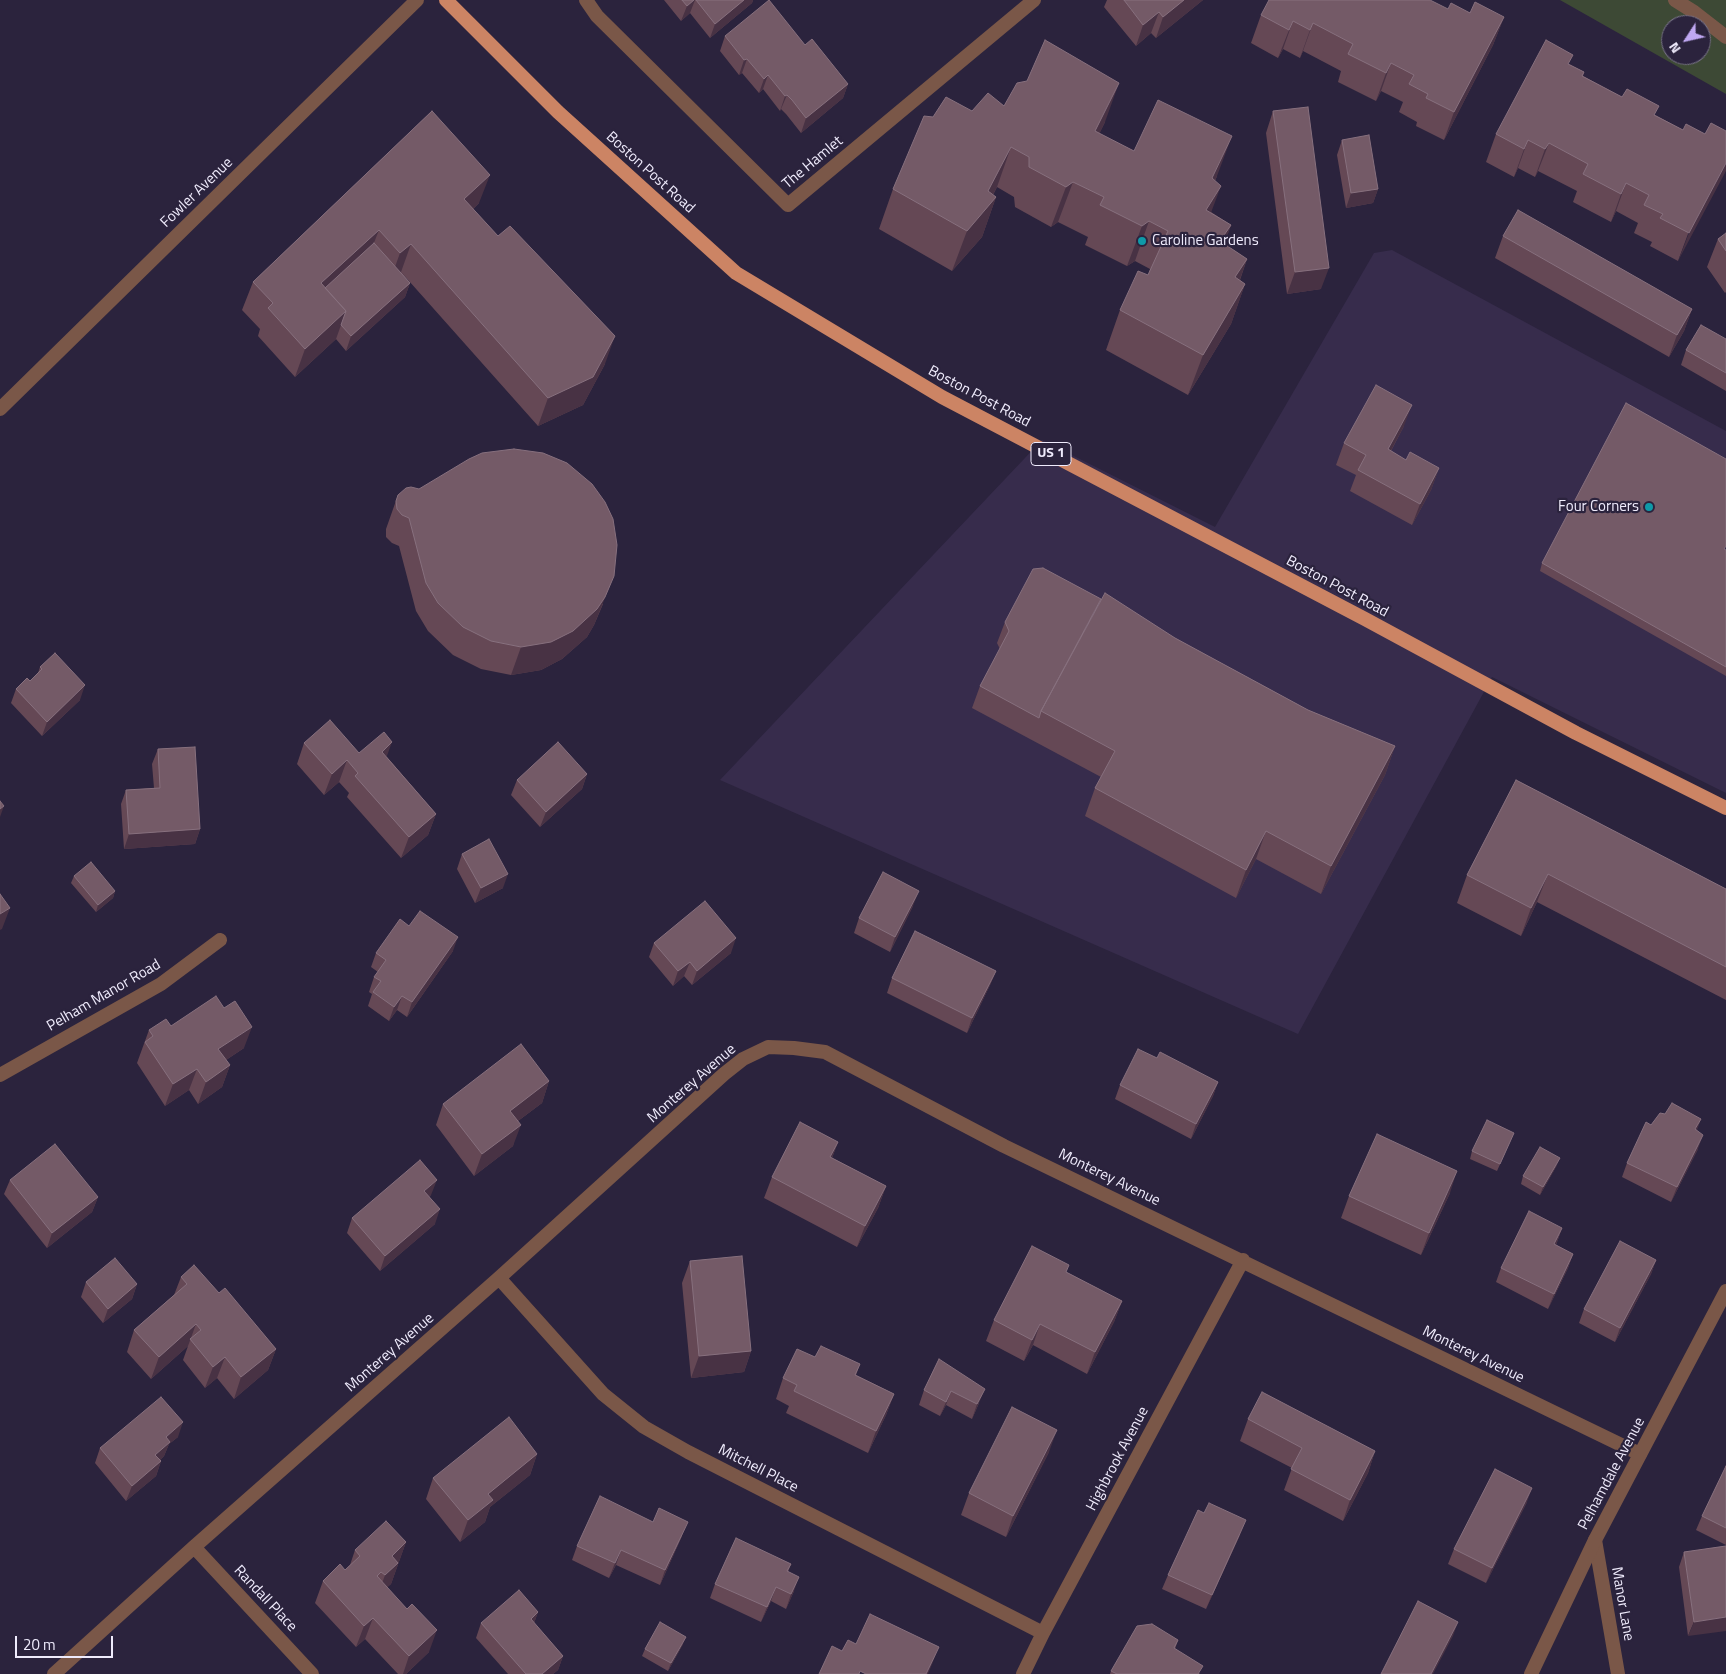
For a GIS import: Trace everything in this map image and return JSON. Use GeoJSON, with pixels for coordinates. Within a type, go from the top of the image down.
{"type":"FeatureCollection","features":[{"type":"Feature","properties":{"kind":"main road","name":"Boston Post Road"},"geometry":{"type":"LineString","coordinates":[[446,0],[558,112],[736,273],[942,397],[1576,733],[1726,808]]}},
{"type":"Feature","properties":{"kind":"street","name":"Fowler Avenue"},"geometry":{"type":"LineString","coordinates":[[0,409],[417,0]]}},
{"type":"Feature","properties":{"kind":"street","name":"The Hamlet"},"geometry":{"type":"LineString","coordinates":[[586,0],[596,16],[788,205],[1034,0]]}},
{"type":"Feature","properties":{"kind":"street"},"geometry":{"type":"LineString","coordinates":[[1675,0],[1726,37]]}},
{"type":"Feature","properties":{"kind":"street","name":"Pelham Manor Road"},"geometry":{"type":"LineString","coordinates":[[0,1075],[161,984],[220,940]]}},
{"type":"Feature","properties":{"kind":"street","name":"Monterey Avenue"},"geometry":{"type":"LineString","coordinates":[[54,1674],[194,1547],[499,1278],[724,1074],[743,1059],[768,1047],[825,1052],[1004,1146],[1243,1260],[1640,1454]]}},
{"type":"Feature","properties":{"kind":"street","name":"Highbrook Avenue"},"geometry":{"type":"LineString","coordinates":[[1023,1674],[1043,1633],[1243,1260]]}},
{"type":"Feature","properties":{"kind":"street","name":"Mitchell Place"},"geometry":{"type":"LineString","coordinates":[[499,1278],[603,1394],[644,1427],[688,1452],[1043,1633]]}},
{"type":"Feature","properties":{"kind":"street","name":"Pelhamdale Avenue"},"geometry":{"type":"LineString","coordinates":[[1531,1674],[1594,1540],[1726,1291]]}},
{"type":"Feature","properties":{"kind":"street","name":"Manor Lane"},"geometry":{"type":"LineString","coordinates":[[1594,1540],[1618,1674]]}},
{"type":"Feature","properties":{"kind":"street","name":"Randall Place"},"geometry":{"type":"LineString","coordinates":[[194,1547],[312,1674]]}},
{"type":"Feature","properties":{"kind":"shaded area"},"geometry":{"type":"Polygon","coordinates":[[[1392,250],[1726,431],[1726,793],[1492,677],[1298,1034],[720,780],[1042,440],[1215,527],[1374,253],[1392,250]]]}},
{"type":"Feature","properties":{"kind":"green space"},"geometry":{"type":"Polygon","coordinates":[[[1560,0],[1726,0],[1726,94],[1675,65],[1711,65],[1711,15],[1661,15],[1661,57],[1560,0]]]}},
{"type":"Feature","properties":{"kind":"building"},"geometry":{"type":"Polygon","coordinates":[[[682,0],[694,0],[687,6],[682,0]]]}},
{"type":"Feature","properties":{"kind":"building"},"geometry":{"type":"Polygon","coordinates":[[[696,0],[744,0],[715,24],[696,0]]]}},
{"type":"Feature","properties":{"kind":"building"},"geometry":{"type":"Polygon","coordinates":[[[769,0],[805,45],[812,39],[848,84],[806,118],[768,75],[764,79],[747,59],[744,60],[725,36],[769,0]]]}},
{"type":"Feature","properties":{"kind":"building"},"geometry":{"type":"Polygon","coordinates":[[[1124,0],[1184,0],[1163,17],[1159,12],[1143,25],[1124,0]]]}},
{"type":"Feature","properties":{"kind":"building"},"geometry":{"type":"Polygon","coordinates":[[[1269,0],[1430,0],[1448,9],[1451,3],[1470,13],[1475,2],[1504,17],[1454,112],[1426,98],[1428,94],[1409,84],[1414,75],[1391,63],[1386,73],[1348,54],[1353,44],[1313,23],[1310,30],[1293,21],[1289,30],[1261,15],[1269,0]]]}},
{"type":"Feature","properties":{"kind":"building","name":"Caroline Gardens"},"geometry":{"type":"Polygon","coordinates":[[[1045,40],[1119,83],[1095,131],[1134,151],[1158,100],[1232,136],[1212,178],[1221,186],[1206,210],[1231,225],[1220,241],[1247,259],[1235,277],[1245,284],[1203,355],[1120,310],[1138,271],[1148,275],[1168,231],[1149,221],[1142,226],[1100,205],[1104,197],[1073,182],[1066,187],[1029,167],[1029,157],[1011,147],[988,191],[996,197],[967,231],[893,189],[924,116],[933,117],[946,97],[972,111],[988,93],[1004,106],[1017,83],[1027,81],[1045,40]]]}},
{"type":"Feature","properties":{"kind":"building"},"geometry":{"type":"Polygon","coordinates":[[[1546,40],[1573,55],[1568,64],[1584,72],[1582,76],[1622,97],[1627,89],[1659,106],[1654,115],[1683,130],[1686,124],[1705,134],[1711,123],[1726,131],[1726,163],[1689,233],[1660,218],[1663,214],[1644,205],[1649,195],[1626,183],[1621,194],[1583,174],[1588,164],[1549,143],[1545,149],[1528,140],[1524,149],[1496,134],[1546,40]]]}},
{"type":"Feature","properties":{"kind":"building"},"geometry":{"type":"Polygon","coordinates":[[[1308,107],[1329,268],[1295,272],[1273,111],[1308,107]]]}},
{"type":"Feature","properties":{"kind":"building"},"geometry":{"type":"Polygon","coordinates":[[[432,111],[490,175],[464,199],[498,236],[510,226],[615,336],[593,377],[548,398],[411,244],[400,253],[379,230],[321,283],[346,311],[305,349],[268,308],[273,303],[253,282],[432,111]]]}},
{"type":"Feature","properties":{"kind":"building"},"geometry":{"type":"Polygon","coordinates":[[[1369,135],[1378,189],[1351,193],[1342,140],[1369,135]]]}},
{"type":"Feature","properties":{"kind":"building"},"geometry":{"type":"Polygon","coordinates":[[[1518,210],[1692,309],[1677,335],[1503,236],[1518,210]]]}},
{"type":"Feature","properties":{"kind":"building"},"geometry":{"type":"Polygon","coordinates":[[[1726,233],[1726,251],[1718,239],[1726,233]]]}},
{"type":"Feature","properties":{"kind":"building"},"geometry":{"type":"Polygon","coordinates":[[[374,243],[410,283],[351,336],[341,325],[346,311],[325,288],[374,243]]]}},
{"type":"Feature","properties":{"kind":"building"},"geometry":{"type":"Polygon","coordinates":[[[1701,325],[1726,339],[1726,373],[1686,350],[1701,325]]]}},
{"type":"Feature","properties":{"kind":"building"},"geometry":{"type":"Polygon","coordinates":[[[1376,385],[1412,405],[1388,449],[1406,460],[1410,452],[1439,468],[1420,504],[1358,470],[1366,455],[1344,443],[1376,385]]]}},
{"type":"Feature","properties":{"kind":"building","name":"Four Corners"},"geometry":{"type":"Polygon","coordinates":[[[1626,403],[1726,459],[1726,546],[1724,549],[1726,550],[1726,667],[1542,563],[1626,403]]]}},
{"type":"Feature","properties":{"kind":"building"},"geometry":{"type":"Polygon","coordinates":[[[514,449],[543,453],[567,463],[592,484],[605,502],[613,519],[617,545],[614,576],[605,597],[597,609],[573,631],[551,642],[521,647],[491,641],[463,627],[438,603],[426,583],[409,518],[402,515],[397,509],[396,501],[398,495],[406,488],[419,489],[482,453],[514,449]]]}},
{"type":"Feature","properties":{"kind":"building"},"geometry":{"type":"Polygon","coordinates":[[[1043,568],[1101,599],[1039,718],[980,686],[1009,631],[1005,622],[1033,569],[1043,568]]]}},
{"type":"Feature","properties":{"kind":"building"},"geometry":{"type":"Polygon","coordinates":[[[1105,593],[1175,638],[1308,710],[1395,746],[1331,866],[1266,831],[1246,870],[1095,788],[1115,751],[1041,711],[1105,593]]]}},
{"type":"Feature","properties":{"kind":"building"},"geometry":{"type":"Polygon","coordinates":[[[55,653],[85,685],[47,722],[16,689],[27,678],[30,681],[42,669],[40,667],[55,653]]]}},
{"type":"Feature","properties":{"kind":"building"},"geometry":{"type":"Polygon","coordinates":[[[330,720],[359,753],[384,732],[392,742],[382,752],[436,814],[409,837],[355,776],[358,773],[347,760],[332,774],[304,743],[330,720]]]}},
{"type":"Feature","properties":{"kind":"building"},"geometry":{"type":"Polygon","coordinates":[[[558,742],[587,774],[546,812],[517,780],[558,742]]]}},
{"type":"Feature","properties":{"kind":"building"},"geometry":{"type":"Polygon","coordinates":[[[195,747],[200,829],[129,834],[126,790],[160,788],[158,749],[195,747]]]}},
{"type":"Feature","properties":{"kind":"building"},"geometry":{"type":"Polygon","coordinates":[[[1516,780],[1726,889],[1726,967],[1548,874],[1531,908],[1467,875],[1516,780]]]}},
{"type":"Feature","properties":{"kind":"building"},"geometry":{"type":"Polygon","coordinates":[[[0,801],[4,806],[0,809],[0,801]]]}},
{"type":"Feature","properties":{"kind":"building"},"geometry":{"type":"Polygon","coordinates":[[[489,839],[508,874],[481,888],[462,854],[489,839]]]}},
{"type":"Feature","properties":{"kind":"building"},"geometry":{"type":"Polygon","coordinates":[[[91,862],[115,891],[98,905],[74,876],[91,862]]]}},
{"type":"Feature","properties":{"kind":"building"},"geometry":{"type":"Polygon","coordinates":[[[883,872],[919,891],[895,937],[859,918],[883,872]]]}},
{"type":"Feature","properties":{"kind":"building"},"geometry":{"type":"Polygon","coordinates":[[[0,894],[10,908],[0,914],[0,894]]]}},
{"type":"Feature","properties":{"kind":"building"},"geometry":{"type":"Polygon","coordinates":[[[705,901],[736,938],[697,971],[690,962],[678,971],[654,943],[705,901]]]}},
{"type":"Feature","properties":{"kind":"building"},"geometry":{"type":"Polygon","coordinates":[[[420,911],[458,937],[412,1002],[402,996],[394,1007],[373,992],[381,981],[374,977],[386,960],[376,953],[400,919],[409,926],[420,911]]]}},
{"type":"Feature","properties":{"kind":"building"},"geometry":{"type":"Polygon","coordinates":[[[915,931],[996,971],[972,1018],[892,978],[915,931]]]}},
{"type":"Feature","properties":{"kind":"building"},"geometry":{"type":"Polygon","coordinates":[[[216,996],[224,1008],[235,1001],[252,1027],[218,1049],[230,1065],[206,1082],[197,1069],[173,1084],[145,1042],[153,1036],[149,1030],[166,1019],[171,1026],[216,996]]]}},
{"type":"Feature","properties":{"kind":"building"},"geometry":{"type":"Polygon","coordinates":[[[521,1044],[549,1081],[510,1111],[521,1125],[482,1154],[443,1104],[521,1044]]]}},
{"type":"Feature","properties":{"kind":"building"},"geometry":{"type":"Polygon","coordinates":[[[1138,1049],[1157,1058],[1160,1052],[1218,1082],[1196,1124],[1120,1085],[1138,1049]]]}},
{"type":"Feature","properties":{"kind":"building"},"geometry":{"type":"Polygon","coordinates":[[[1672,1103],[1701,1119],[1695,1129],[1703,1135],[1677,1187],[1627,1163],[1646,1122],[1651,1125],[1660,1113],[1665,1114],[1672,1103]]]}},
{"type":"Feature","properties":{"kind":"building"},"geometry":{"type":"Polygon","coordinates":[[[1487,1120],[1514,1133],[1500,1164],[1472,1151],[1487,1120]]]}},
{"type":"Feature","properties":{"kind":"building"},"geometry":{"type":"Polygon","coordinates":[[[800,1122],[838,1142],[830,1157],[886,1186],[865,1226],[772,1177],[800,1122]]]}},
{"type":"Feature","properties":{"kind":"building"},"geometry":{"type":"Polygon","coordinates":[[[1377,1134],[1457,1171],[1429,1233],[1349,1196],[1377,1134]]]}},
{"type":"Feature","properties":{"kind":"building"},"geometry":{"type":"Polygon","coordinates":[[[55,1144],[98,1197],[52,1233],[10,1180],[55,1144]]]}},
{"type":"Feature","properties":{"kind":"building"},"geometry":{"type":"Polygon","coordinates":[[[1540,1147],[1560,1158],[1543,1187],[1523,1176],[1540,1147]]]}},
{"type":"Feature","properties":{"kind":"building"},"geometry":{"type":"Polygon","coordinates":[[[420,1160],[437,1180],[424,1191],[440,1209],[385,1256],[352,1218],[420,1160]]]}},
{"type":"Feature","properties":{"kind":"building"},"geometry":{"type":"Polygon","coordinates":[[[1529,1211],[1562,1228],[1554,1244],[1573,1254],[1554,1294],[1501,1268],[1529,1211]]]}},
{"type":"Feature","properties":{"kind":"building"},"geometry":{"type":"Polygon","coordinates":[[[1620,1241],[1656,1260],[1620,1328],[1584,1309],[1620,1241]]]}},
{"type":"Feature","properties":{"kind":"building"},"geometry":{"type":"Polygon","coordinates":[[[1032,1246],[1069,1265],[1066,1272],[1122,1301],[1095,1352],[1040,1324],[1032,1340],[994,1320],[1032,1246]]]}},
{"type":"Feature","properties":{"kind":"building"},"geometry":{"type":"Polygon","coordinates":[[[742,1256],[751,1351],[699,1356],[690,1261],[742,1256]]]}},
{"type":"Feature","properties":{"kind":"building"},"geometry":{"type":"Polygon","coordinates":[[[115,1258],[137,1284],[108,1309],[86,1282],[115,1258]]]}},
{"type":"Feature","properties":{"kind":"building"},"geometry":{"type":"Polygon","coordinates":[[[194,1265],[219,1293],[225,1288],[276,1349],[241,1377],[225,1357],[213,1367],[190,1339],[201,1330],[196,1324],[159,1357],[134,1330],[187,1284],[181,1277],[194,1265]]]}},
{"type":"Feature","properties":{"kind":"building"},"geometry":{"type":"Polygon","coordinates":[[[821,1346],[860,1364],[855,1375],[894,1394],[876,1431],[794,1391],[797,1385],[783,1378],[797,1349],[815,1357],[821,1346]]]}},
{"type":"Feature","properties":{"kind":"building"},"geometry":{"type":"Polygon","coordinates":[[[939,1359],[985,1389],[977,1404],[951,1391],[946,1402],[924,1390],[939,1359]]]}},
{"type":"Feature","properties":{"kind":"building"},"geometry":{"type":"Polygon","coordinates":[[[1262,1392],[1375,1451],[1350,1500],[1291,1469],[1302,1448],[1248,1419],[1262,1392]]]}},
{"type":"Feature","properties":{"kind":"building"},"geometry":{"type":"Polygon","coordinates":[[[161,1397],[183,1422],[166,1437],[170,1442],[155,1455],[161,1461],[132,1486],[100,1448],[161,1397]]]}},
{"type":"Feature","properties":{"kind":"building"},"geometry":{"type":"Polygon","coordinates":[[[1012,1407],[1057,1430],[1013,1516],[969,1493],[1012,1407]]]}},
{"type":"Feature","properties":{"kind":"building"},"geometry":{"type":"Polygon","coordinates":[[[509,1417],[537,1454],[488,1494],[493,1500],[468,1520],[433,1478],[509,1417]]]}},
{"type":"Feature","properties":{"kind":"building"},"geometry":{"type":"Polygon","coordinates":[[[1726,1466],[1726,1528],[1702,1516],[1726,1466]]]}},
{"type":"Feature","properties":{"kind":"building"},"geometry":{"type":"Polygon","coordinates":[[[1495,1469],[1532,1488],[1492,1568],[1454,1549],[1495,1469]]]}},
{"type":"Feature","properties":{"kind":"building"},"geometry":{"type":"Polygon","coordinates":[[[600,1496],[653,1522],[659,1508],[688,1522],[665,1570],[621,1550],[615,1563],[577,1546],[600,1496]]]}},
{"type":"Feature","properties":{"kind":"building"},"geometry":{"type":"Polygon","coordinates":[[[1209,1503],[1246,1520],[1212,1595],[1168,1575],[1198,1510],[1204,1513],[1209,1503]]]}},
{"type":"Feature","properties":{"kind":"building"},"geometry":{"type":"Polygon","coordinates":[[[386,1521],[406,1542],[392,1556],[398,1563],[385,1575],[381,1572],[377,1576],[407,1609],[412,1604],[437,1630],[409,1656],[373,1618],[364,1626],[323,1581],[340,1564],[345,1570],[360,1556],[355,1550],[386,1521]]]}},
{"type":"Feature","properties":{"kind":"building"},"geometry":{"type":"Polygon","coordinates":[[[736,1538],[791,1564],[787,1571],[799,1577],[791,1594],[776,1587],[767,1607],[715,1584],[736,1538]]]}},
{"type":"Feature","properties":{"kind":"building"},"geometry":{"type":"Polygon","coordinates":[[[1726,1546],[1726,1617],[1694,1622],[1684,1552],[1726,1546]]]}},
{"type":"Feature","properties":{"kind":"building"},"geometry":{"type":"Polygon","coordinates":[[[519,1590],[538,1612],[531,1619],[563,1656],[542,1674],[526,1674],[481,1623],[519,1590]]]}},
{"type":"Feature","properties":{"kind":"building"},"geometry":{"type":"Polygon","coordinates":[[[1418,1601],[1458,1622],[1431,1674],[1381,1674],[1418,1601]]]}},
{"type":"Feature","properties":{"kind":"building"},"geometry":{"type":"Polygon","coordinates":[[[870,1614],[939,1647],[926,1674],[866,1674],[860,1671],[859,1674],[819,1674],[832,1646],[842,1651],[848,1640],[856,1644],[870,1614]]]}},
{"type":"Feature","properties":{"kind":"building"},"geometry":{"type":"Polygon","coordinates":[[[660,1622],[686,1637],[671,1663],[645,1649],[660,1622]]]}},
{"type":"Feature","properties":{"kind":"building"},"geometry":{"type":"Polygon","coordinates":[[[1152,1624],[1178,1640],[1174,1648],[1203,1666],[1198,1674],[1117,1674],[1111,1671],[1137,1626],[1152,1624]]]}},
{"type":"Feature","properties":{"kind":"place","name":"Caroline Gardens"},"geometry":{"type":"Point","coordinates":[1142,241]}},
{"type":"Feature","properties":{"kind":"place","name":"Four Corners"},"geometry":{"type":"Point","coordinates":[1649,507]}}]}
